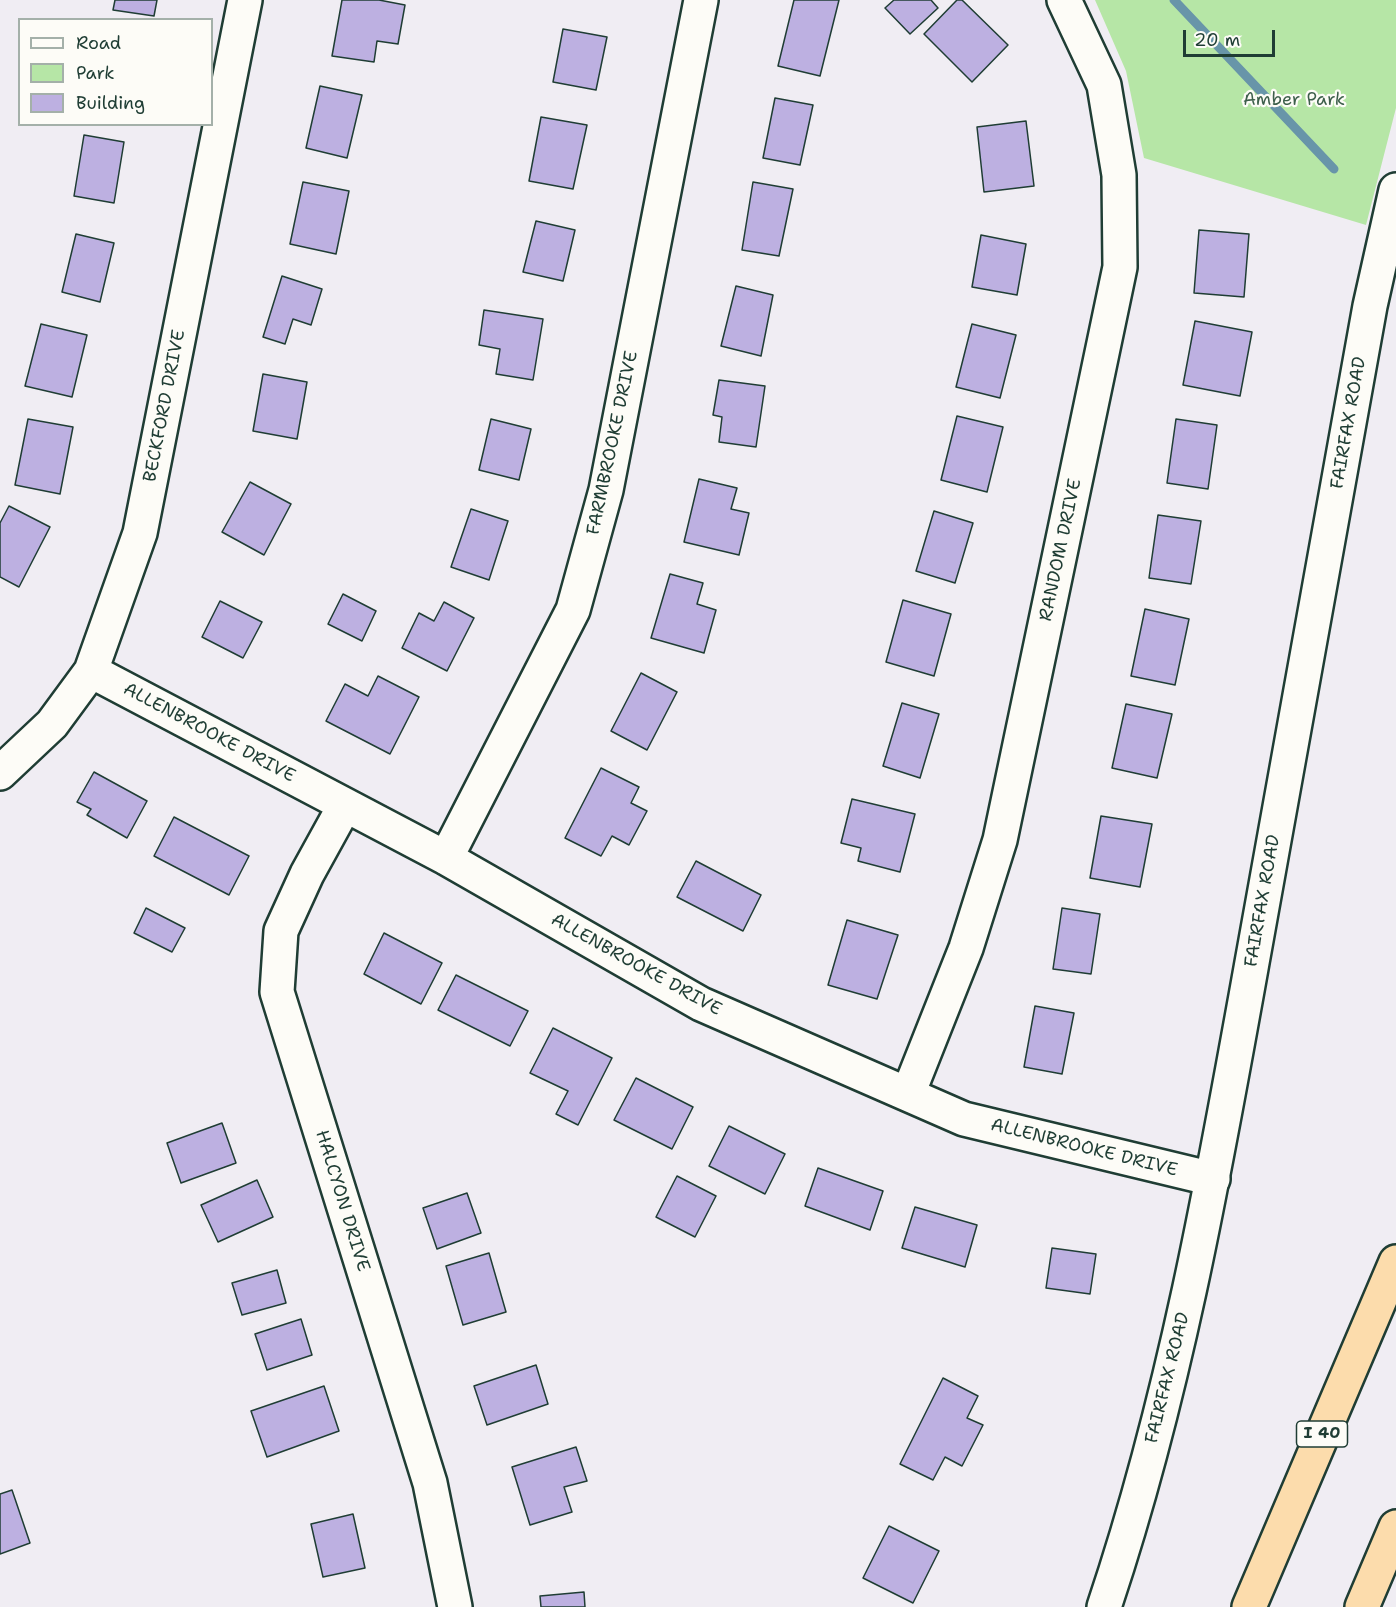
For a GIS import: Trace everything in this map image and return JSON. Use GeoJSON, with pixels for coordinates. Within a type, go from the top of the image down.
{"type":"FeatureCollection","features":[{"type":"Feature","properties":{"kind":"highway","name":"I 40"},"geometry":{"type":"LineString","coordinates":[[1249,1607],[1396,1262]]}},
{"type":"Feature","properties":{"kind":"highway"},"geometry":{"type":"LineString","coordinates":[[1362,1607],[1396,1527]]}},
{"type":"Feature","properties":{"kind":"street","name":"BECKFORD DRIVE"},"geometry":{"type":"LineString","coordinates":[[0,773],[52,724],[92,671],[140,533],[245,0]]}},
{"type":"Feature","properties":{"kind":"street","name":"FARMBROOKE DRIVE"},"geometry":{"type":"LineString","coordinates":[[446,858],[573,610],[606,490],[701,0]]}},
{"type":"Feature","properties":{"kind":"street","name":"RANDOM DRIVE"},"geometry":{"type":"LineString","coordinates":[[908,1094],[966,948],[1000,840],[1120,267],[1119,175],[1104,85],[1064,0]]}},
{"type":"Feature","properties":{"kind":"street","name":"FAIRFAX ROAD"},"geometry":{"type":"LineString","coordinates":[[1104,1607],[1148,1458],[1179,1339],[1213,1179],[1370,306],[1396,190]]}},
{"type":"Feature","properties":{"kind":"street","name":"ALLENBROOKE DRIVE"},"geometry":{"type":"LineString","coordinates":[[92,671],[446,858],[701,1004],[964,1119],[1213,1179]]}},
{"type":"Feature","properties":{"kind":"street","name":"HALCYON DRIVE"},"geometry":{"type":"LineString","coordinates":[[345,805],[306,874],[281,931],[277,992],[430,1483],[455,1607]]}},
{"type":"Feature","properties":{"kind":"green space","name":"Amber Park"},"geometry":{"type":"Polygon","coordinates":[[[1095,0],[1396,0],[1396,108],[1366,225],[1144,158],[1126,71],[1095,0]]]}},
{"type":"Feature","properties":{"kind":"building"},"geometry":{"type":"Polygon","coordinates":[[[115,0],[157,0],[154,16],[113,10],[115,0]]]}},
{"type":"Feature","properties":{"kind":"building"},"geometry":{"type":"Polygon","coordinates":[[[342,0],[379,0],[405,5],[398,44],[377,41],[374,62],[332,56],[342,0]]]}},
{"type":"Feature","properties":{"kind":"building"},"geometry":{"type":"Polygon","coordinates":[[[794,0],[839,0],[820,76],[778,66],[794,0]]]}},
{"type":"Feature","properties":{"kind":"building"},"geometry":{"type":"Polygon","coordinates":[[[894,0],[931,0],[938,8],[910,34],[885,8],[894,0]]]}},
{"type":"Feature","properties":{"kind":"building"},"geometry":{"type":"Polygon","coordinates":[[[957,0],[962,0],[1008,45],[972,82],[924,34],[957,0]]]}},
{"type":"Feature","properties":{"kind":"building"},"geometry":{"type":"Polygon","coordinates":[[[563,29],[607,37],[596,90],[553,82],[563,29]]]}},
{"type":"Feature","properties":{"kind":"building"},"geometry":{"type":"Polygon","coordinates":[[[320,86],[362,95],[347,158],[306,148],[320,86]]]}},
{"type":"Feature","properties":{"kind":"building"},"geometry":{"type":"Polygon","coordinates":[[[775,98],[813,105],[800,165],[763,158],[775,98]]]}},
{"type":"Feature","properties":{"kind":"building"},"geometry":{"type":"Polygon","coordinates":[[[541,117],[587,125],[573,189],[529,181],[541,117]]]}},
{"type":"Feature","properties":{"kind":"building"},"geometry":{"type":"Polygon","coordinates":[[[1026,121],[1034,186],[984,192],[977,127],[1026,121]]]}},
{"type":"Feature","properties":{"kind":"building"},"geometry":{"type":"Polygon","coordinates":[[[84,135],[124,142],[114,203],[74,196],[84,135]]]}},
{"type":"Feature","properties":{"kind":"building"},"geometry":{"type":"Polygon","coordinates":[[[303,182],[349,191],[336,254],[290,244],[303,182]]]}},
{"type":"Feature","properties":{"kind":"building"},"geometry":{"type":"Polygon","coordinates":[[[753,182],[793,189],[779,256],[742,250],[753,182]]]}},
{"type":"Feature","properties":{"kind":"building"},"geometry":{"type":"Polygon","coordinates":[[[536,221],[575,230],[563,281],[523,272],[536,221]]]}},
{"type":"Feature","properties":{"kind":"building"},"geometry":{"type":"Polygon","coordinates":[[[1199,230],[1249,234],[1244,297],[1194,293],[1199,230]]]}},
{"type":"Feature","properties":{"kind":"building"},"geometry":{"type":"Polygon","coordinates":[[[76,234],[114,243],[100,302],[62,292],[76,234]]]}},
{"type":"Feature","properties":{"kind":"building"},"geometry":{"type":"Polygon","coordinates":[[[981,235],[1026,244],[1017,295],[972,287],[981,235]]]}},
{"type":"Feature","properties":{"kind":"building"},"geometry":{"type":"Polygon","coordinates":[[[282,276],[322,289],[311,325],[293,319],[285,344],[263,337],[282,276]]]}},
{"type":"Feature","properties":{"kind":"building"},"geometry":{"type":"Polygon","coordinates":[[[736,286],[773,295],[761,356],[721,346],[736,286]]]}},
{"type":"Feature","properties":{"kind":"building"},"geometry":{"type":"Polygon","coordinates":[[[484,310],[543,319],[533,380],[496,374],[500,349],[479,345],[484,310]]]}},
{"type":"Feature","properties":{"kind":"building"},"geometry":{"type":"Polygon","coordinates":[[[1195,321],[1252,332],[1240,396],[1183,385],[1195,321]]]}},
{"type":"Feature","properties":{"kind":"building"},"geometry":{"type":"Polygon","coordinates":[[[41,324],[87,335],[72,397],[25,386],[41,324]]]}},
{"type":"Feature","properties":{"kind":"building"},"geometry":{"type":"Polygon","coordinates":[[[972,324],[1016,335],[1000,398],[956,387],[972,324]]]}},
{"type":"Feature","properties":{"kind":"building"},"geometry":{"type":"Polygon","coordinates":[[[263,374],[307,382],[297,439],[253,431],[263,374]]]}},
{"type":"Feature","properties":{"kind":"building"},"geometry":{"type":"Polygon","coordinates":[[[719,380],[765,386],[756,447],[719,442],[722,417],[713,415],[719,380]]]}},
{"type":"Feature","properties":{"kind":"building"},"geometry":{"type":"Polygon","coordinates":[[[957,416],[1003,427],[987,492],[941,480],[957,416]]]}},
{"type":"Feature","properties":{"kind":"building"},"geometry":{"type":"Polygon","coordinates":[[[28,419],[73,427],[60,494],[15,485],[28,419]]]}},
{"type":"Feature","properties":{"kind":"building"},"geometry":{"type":"Polygon","coordinates":[[[491,419],[531,429],[519,480],[479,470],[491,419]]]}},
{"type":"Feature","properties":{"kind":"building"},"geometry":{"type":"Polygon","coordinates":[[[1176,419],[1217,425],[1208,489],[1167,483],[1176,419]]]}},
{"type":"Feature","properties":{"kind":"building"},"geometry":{"type":"Polygon","coordinates":[[[699,479],[737,488],[731,509],[749,513],[739,555],[684,542],[699,479]]]}},
{"type":"Feature","properties":{"kind":"building"},"geometry":{"type":"Polygon","coordinates":[[[250,482],[291,504],[264,555],[222,532],[250,482]]]}},
{"type":"Feature","properties":{"kind":"building"},"geometry":{"type":"Polygon","coordinates":[[[9,506],[50,527],[19,587],[0,577],[0,523],[9,506]]]}},
{"type":"Feature","properties":{"kind":"building"},"geometry":{"type":"Polygon","coordinates":[[[471,509],[508,521],[489,580],[451,567],[471,509]]]}},
{"type":"Feature","properties":{"kind":"building"},"geometry":{"type":"Polygon","coordinates":[[[934,511],[973,523],[955,583],[916,571],[934,511]]]}},
{"type":"Feature","properties":{"kind":"building"},"geometry":{"type":"Polygon","coordinates":[[[1158,515],[1201,521],[1191,584],[1149,578],[1158,515]]]}},
{"type":"Feature","properties":{"kind":"building"},"geometry":{"type":"Polygon","coordinates":[[[670,574],[703,583],[697,604],[716,610],[704,653],[651,638],[670,574]]]}},
{"type":"Feature","properties":{"kind":"building"},"geometry":{"type":"Polygon","coordinates":[[[343,594],[376,611],[362,641],[328,624],[343,594]]]}},
{"type":"Feature","properties":{"kind":"building"},"geometry":{"type":"Polygon","coordinates":[[[903,600],[951,614],[934,676],[886,662],[903,600]]]}},
{"type":"Feature","properties":{"kind":"building"},"geometry":{"type":"Polygon","coordinates":[[[220,601],[262,622],[243,658],[202,637],[220,601]]]}},
{"type":"Feature","properties":{"kind":"building"},"geometry":{"type":"Polygon","coordinates":[[[444,602],[474,618],[447,671],[402,648],[419,613],[434,621],[444,602]]]}},
{"type":"Feature","properties":{"kind":"building"},"geometry":{"type":"Polygon","coordinates":[[[1145,609],[1189,619],[1175,685],[1131,676],[1145,609]]]}},
{"type":"Feature","properties":{"kind":"building"},"geometry":{"type":"Polygon","coordinates":[[[641,673],[677,692],[647,750],[611,731],[641,673]]]}},
{"type":"Feature","properties":{"kind":"building"},"geometry":{"type":"Polygon","coordinates":[[[378,676],[419,697],[390,754],[326,721],[345,684],[368,696],[378,676]]]}},
{"type":"Feature","properties":{"kind":"building"},"geometry":{"type":"Polygon","coordinates":[[[902,703],[939,714],[920,778],[883,766],[902,703]]]}},
{"type":"Feature","properties":{"kind":"building"},"geometry":{"type":"Polygon","coordinates":[[[1126,704],[1172,714],[1157,778],[1112,768],[1126,704]]]}},
{"type":"Feature","properties":{"kind":"building"},"geometry":{"type":"Polygon","coordinates":[[[601,768],[639,787],[631,803],[647,811],[629,845],[612,836],[601,856],[565,838],[601,768]]]}},
{"type":"Feature","properties":{"kind":"building"},"geometry":{"type":"Polygon","coordinates":[[[94,772],[147,801],[127,838],[87,815],[91,809],[77,802],[94,772]]]}},
{"type":"Feature","properties":{"kind":"building"},"geometry":{"type":"Polygon","coordinates":[[[852,799],[915,814],[900,872],[858,861],[861,848],[841,843],[852,799]]]}},
{"type":"Feature","properties":{"kind":"building"},"geometry":{"type":"Polygon","coordinates":[[[1101,816],[1152,824],[1140,887],[1090,878],[1101,816]]]}},
{"type":"Feature","properties":{"kind":"building"},"geometry":{"type":"Polygon","coordinates":[[[174,817],[249,856],[229,895],[154,856],[174,817]]]}},
{"type":"Feature","properties":{"kind":"building"},"geometry":{"type":"Polygon","coordinates":[[[696,861],[761,895],[743,931],[677,897],[696,861]]]}},
{"type":"Feature","properties":{"kind":"building"},"geometry":{"type":"Polygon","coordinates":[[[146,908],[185,928],[172,952],[134,933],[146,908]]]}},
{"type":"Feature","properties":{"kind":"building"},"geometry":{"type":"Polygon","coordinates":[[[1062,908],[1100,914],[1091,974],[1053,969],[1062,908]]]}},
{"type":"Feature","properties":{"kind":"building"},"geometry":{"type":"Polygon","coordinates":[[[847,920],[898,935],[877,999],[828,985],[847,920]]]}},
{"type":"Feature","properties":{"kind":"building"},"geometry":{"type":"Polygon","coordinates":[[[384,933],[442,963],[421,1004],[364,974],[384,933]]]}},
{"type":"Feature","properties":{"kind":"building"},"geometry":{"type":"Polygon","coordinates":[[[456,975],[528,1011],[510,1046],[438,1010],[456,975]]]}},
{"type":"Feature","properties":{"kind":"building"},"geometry":{"type":"Polygon","coordinates":[[[1035,1006],[1074,1013],[1062,1074],[1024,1067],[1035,1006]]]}},
{"type":"Feature","properties":{"kind":"building"},"geometry":{"type":"Polygon","coordinates":[[[553,1028],[612,1058],[578,1125],[556,1114],[568,1091],[530,1073],[553,1028]]]}},
{"type":"Feature","properties":{"kind":"building"},"geometry":{"type":"Polygon","coordinates":[[[636,1078],[693,1107],[672,1149],[614,1120],[636,1078]]]}},
{"type":"Feature","properties":{"kind":"building"},"geometry":{"type":"Polygon","coordinates":[[[222,1123],[236,1163],[181,1183],[167,1143],[222,1123]]]}},
{"type":"Feature","properties":{"kind":"building"},"geometry":{"type":"Polygon","coordinates":[[[729,1126],[785,1154],[765,1194],[709,1166],[729,1126]]]}},
{"type":"Feature","properties":{"kind":"building"},"geometry":{"type":"Polygon","coordinates":[[[818,1168],[883,1191],[870,1230],[805,1206],[818,1168]]]}},
{"type":"Feature","properties":{"kind":"building"},"geometry":{"type":"Polygon","coordinates":[[[677,1176],[716,1196],[695,1237],[656,1217],[677,1176]]]}},
{"type":"Feature","properties":{"kind":"building"},"geometry":{"type":"Polygon","coordinates":[[[257,1180],[273,1217],[218,1242],[201,1205],[257,1180]]]}},
{"type":"Feature","properties":{"kind":"building"},"geometry":{"type":"Polygon","coordinates":[[[467,1193],[481,1233],[437,1249],[423,1208],[467,1193]]]}},
{"type":"Feature","properties":{"kind":"building"},"geometry":{"type":"Polygon","coordinates":[[[915,1207],[977,1225],[965,1267],[902,1248],[915,1207]]]}},
{"type":"Feature","properties":{"kind":"building"},"geometry":{"type":"Polygon","coordinates":[[[1052,1248],[1096,1254],[1090,1294],[1046,1288],[1052,1248]]]}},
{"type":"Feature","properties":{"kind":"building"},"geometry":{"type":"Polygon","coordinates":[[[489,1253],[506,1312],[463,1325],[446,1266],[489,1253]]]}},
{"type":"Feature","properties":{"kind":"building"},"geometry":{"type":"Polygon","coordinates":[[[277,1270],[286,1303],[242,1315],[232,1283],[277,1270]]]}},
{"type":"Feature","properties":{"kind":"building"},"geometry":{"type":"Polygon","coordinates":[[[301,1319],[312,1355],[267,1370],[255,1334],[301,1319]]]}},
{"type":"Feature","properties":{"kind":"building"},"geometry":{"type":"Polygon","coordinates":[[[536,1365],[548,1404],[487,1425],[474,1386],[536,1365]]]}},
{"type":"Feature","properties":{"kind":"building"},"geometry":{"type":"Polygon","coordinates":[[[943,1378],[978,1396],[967,1418],[983,1425],[962,1466],[945,1457],[933,1480],[900,1464],[943,1378]]]}},
{"type":"Feature","properties":{"kind":"building"},"geometry":{"type":"Polygon","coordinates":[[[324,1386],[339,1431],[267,1457],[251,1411],[324,1386]]]}},
{"type":"Feature","properties":{"kind":"building"},"geometry":{"type":"Polygon","coordinates":[[[576,1447],[587,1481],[564,1487],[572,1512],[530,1525],[512,1467],[576,1447]]]}},
{"type":"Feature","properties":{"kind":"building"},"geometry":{"type":"Polygon","coordinates":[[[12,1490],[30,1543],[0,1554],[0,1494],[12,1490]]]}},
{"type":"Feature","properties":{"kind":"building"},"geometry":{"type":"Polygon","coordinates":[[[353,1514],[365,1568],[323,1577],[311,1524],[353,1514]]]}},
{"type":"Feature","properties":{"kind":"building"},"geometry":{"type":"Polygon","coordinates":[[[889,1526],[939,1551],[913,1603],[863,1578],[889,1526]]]}},
{"type":"Feature","properties":{"kind":"building"},"geometry":{"type":"Polygon","coordinates":[[[584,1592],[585,1607],[541,1607],[540,1596],[584,1592]]]}},
{"type":"Feature","properties":{"kind":"waterway"},"geometry":{"type":"LineString","coordinates":[[1174,0],[1334,169]]}}]}
